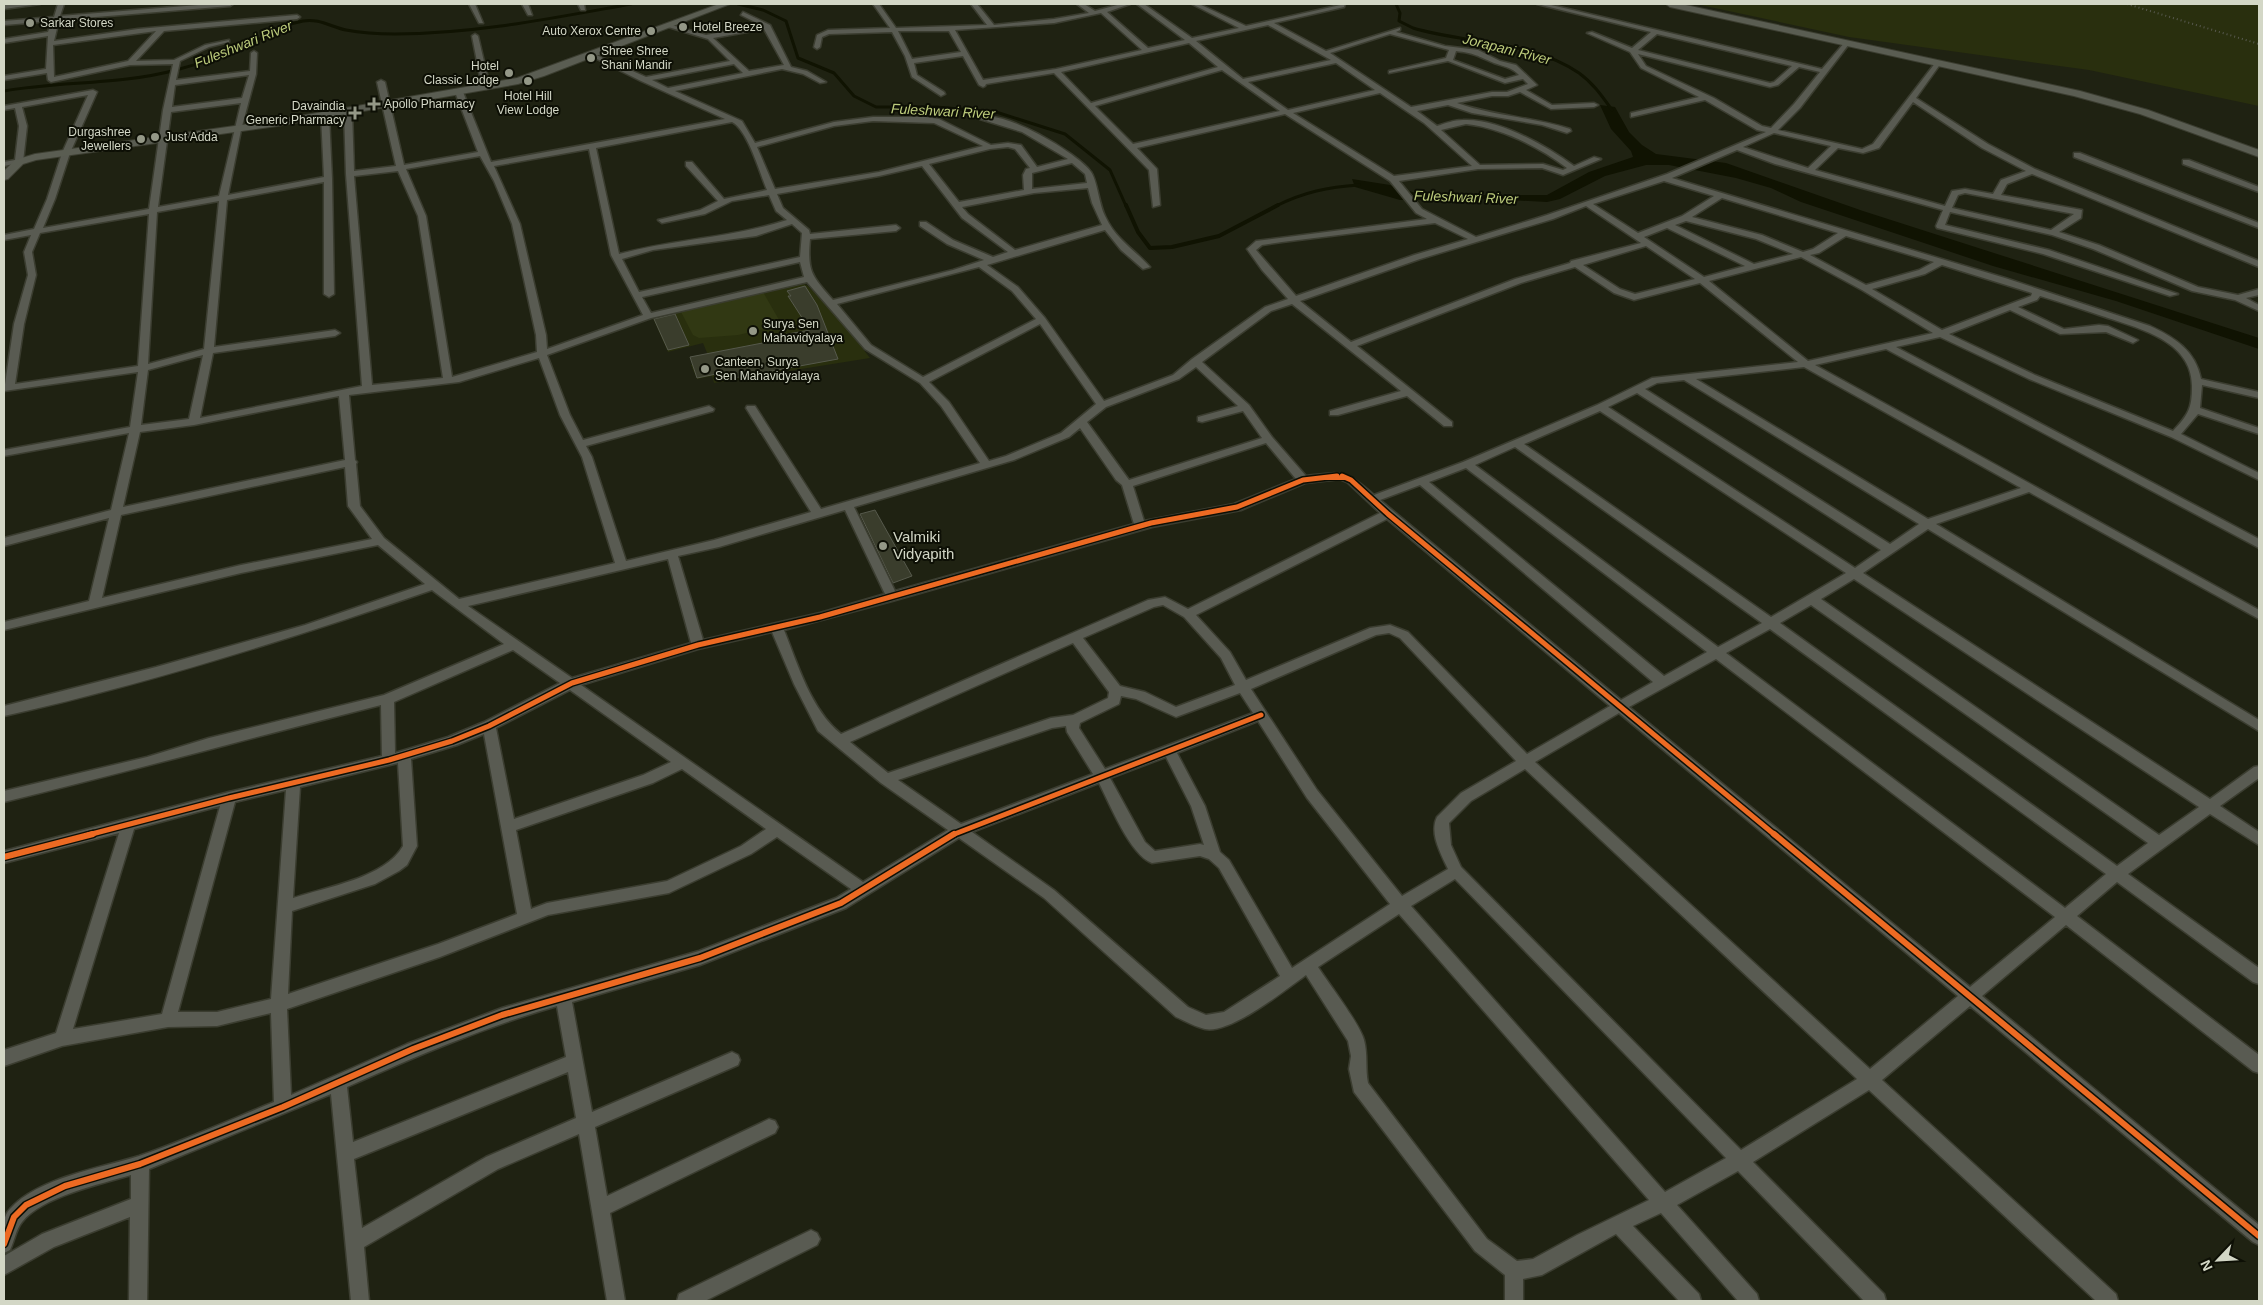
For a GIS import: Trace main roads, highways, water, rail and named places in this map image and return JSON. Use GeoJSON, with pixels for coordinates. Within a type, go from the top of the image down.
{"type":"FeatureCollection","features":[{"type":"Feature","properties":{"kind":"main road"},"geometry":{"type":"LineString","coordinates":[[4,177],[20,162],[66,152],[237,130],[460,92],[534,77],[726,4]]}},
{"type":"Feature","properties":{"kind":"main road"},"geometry":{"type":"LineString","coordinates":[[1670,4],[2110,102],[2259,154]]}},
{"type":"Feature","properties":{"kind":"water"},"geometry":{"type":"Polygon","coordinates":[[[1600,105],[1615,107],[1629,132],[1642,145],[1656,154],[1726,163],[1863,211],[2259,338],[2259,349],[2116,301],[1993,266],[1801,202],[1771,188],[1736,178],[1669,165],[1646,165],[1605,176],[1560,199],[1547,202],[1491,199],[1400,200],[1355,187],[1352,179],[1390,185],[1422,195],[1547,195],[1589,172],[1633,157],[1631,151],[1611,129],[1600,105]]]}},
{"type":"Feature","properties":{"kind":"waterway","name":"Fuleshwari River"},"geometry":{"type":"LineString","coordinates":[[4,91],[155,75],[206,61],[254,42],[296,22],[309,20],[364,33],[425,33],[514,24],[631,4]]}},
{"type":"Feature","properties":{"kind":"waterway","name":"Fuleshwari River"},"geometry":{"type":"LineString","coordinates":[[738,4],[763,10],[786,21],[798,58],[834,73],[854,96],[876,107],[936,107],[996,112],[1065,134],[1110,170],[1126,206]]}},
{"type":"Feature","properties":{"kind":"waterway","name":"Jorapani River"},"geometry":{"type":"LineString","coordinates":[[1396,4],[1400,13],[1399,21],[1413,28],[1519,48],[1560,62],[1589,81],[1612,110]]}},
{"type":"Feature","properties":{"kind":"waterway","name":"Fuleshwari River"},"geometry":{"type":"LineString","coordinates":[[1277,206],[1316,191],[1359,185]]}},
{"type":"Feature","properties":{"kind":"waterway","name":"Fuleshwari River"},"geometry":{"type":"LineString","coordinates":[[1126,205],[1138,232],[1150,248],[1172,247],[1219,236],[1277,206]]}},
{"type":"Feature","properties":{"kind":"railway"},"geometry":{"type":"LineString","coordinates":[[2127,4],[2259,44]]}},
{"type":"Feature","properties":{"kind":"place","name":"Sarkar Stores"},"geometry":{"type":"Point","coordinates":[30,23]}},
{"type":"Feature","properties":{"kind":"place","name":"Hotel Breeze"},"geometry":{"type":"Point","coordinates":[683,27]}},
{"type":"Feature","properties":{"kind":"place","name":"Auto Xerox Centre"},"geometry":{"type":"Point","coordinates":[651,31]}},
{"type":"Feature","properties":{"kind":"place","name":"Shree Shree Shani Mandir"},"geometry":{"type":"Point","coordinates":[591,58]}},
{"type":"Feature","properties":{"kind":"place","name":"Hotel Classic Lodge"},"geometry":{"type":"Point","coordinates":[509,73]}},
{"type":"Feature","properties":{"kind":"place","name":"Hotel Hill View Lodge"},"geometry":{"type":"Point","coordinates":[528,81]}},
{"type":"Feature","properties":{"kind":"place","name":"Apollo Pharmacy"},"geometry":{"type":"Point","coordinates":[374,104]}},
{"type":"Feature","properties":{"kind":"place","name":"Davaindia Generic Pharmacy"},"geometry":{"type":"Point","coordinates":[355,113]}},
{"type":"Feature","properties":{"kind":"place","name":"Just Adda"},"geometry":{"type":"Point","coordinates":[155,137]}},
{"type":"Feature","properties":{"kind":"place","name":"Durgashree Jewellers"},"geometry":{"type":"Point","coordinates":[141,139]}},
{"type":"Feature","properties":{"kind":"place","name":"Surya Sen Mahavidyalaya"},"geometry":{"type":"Point","coordinates":[753,331]}},
{"type":"Feature","properties":{"kind":"place","name":"Canteen, Surya Sen Mahavidyalaya"},"geometry":{"type":"Point","coordinates":[705,369]}},
{"type":"Feature","properties":{"kind":"place","name":"Valmiki Vidyapith"},"geometry":{"type":"Point","coordinates":[883,546]}}]}
